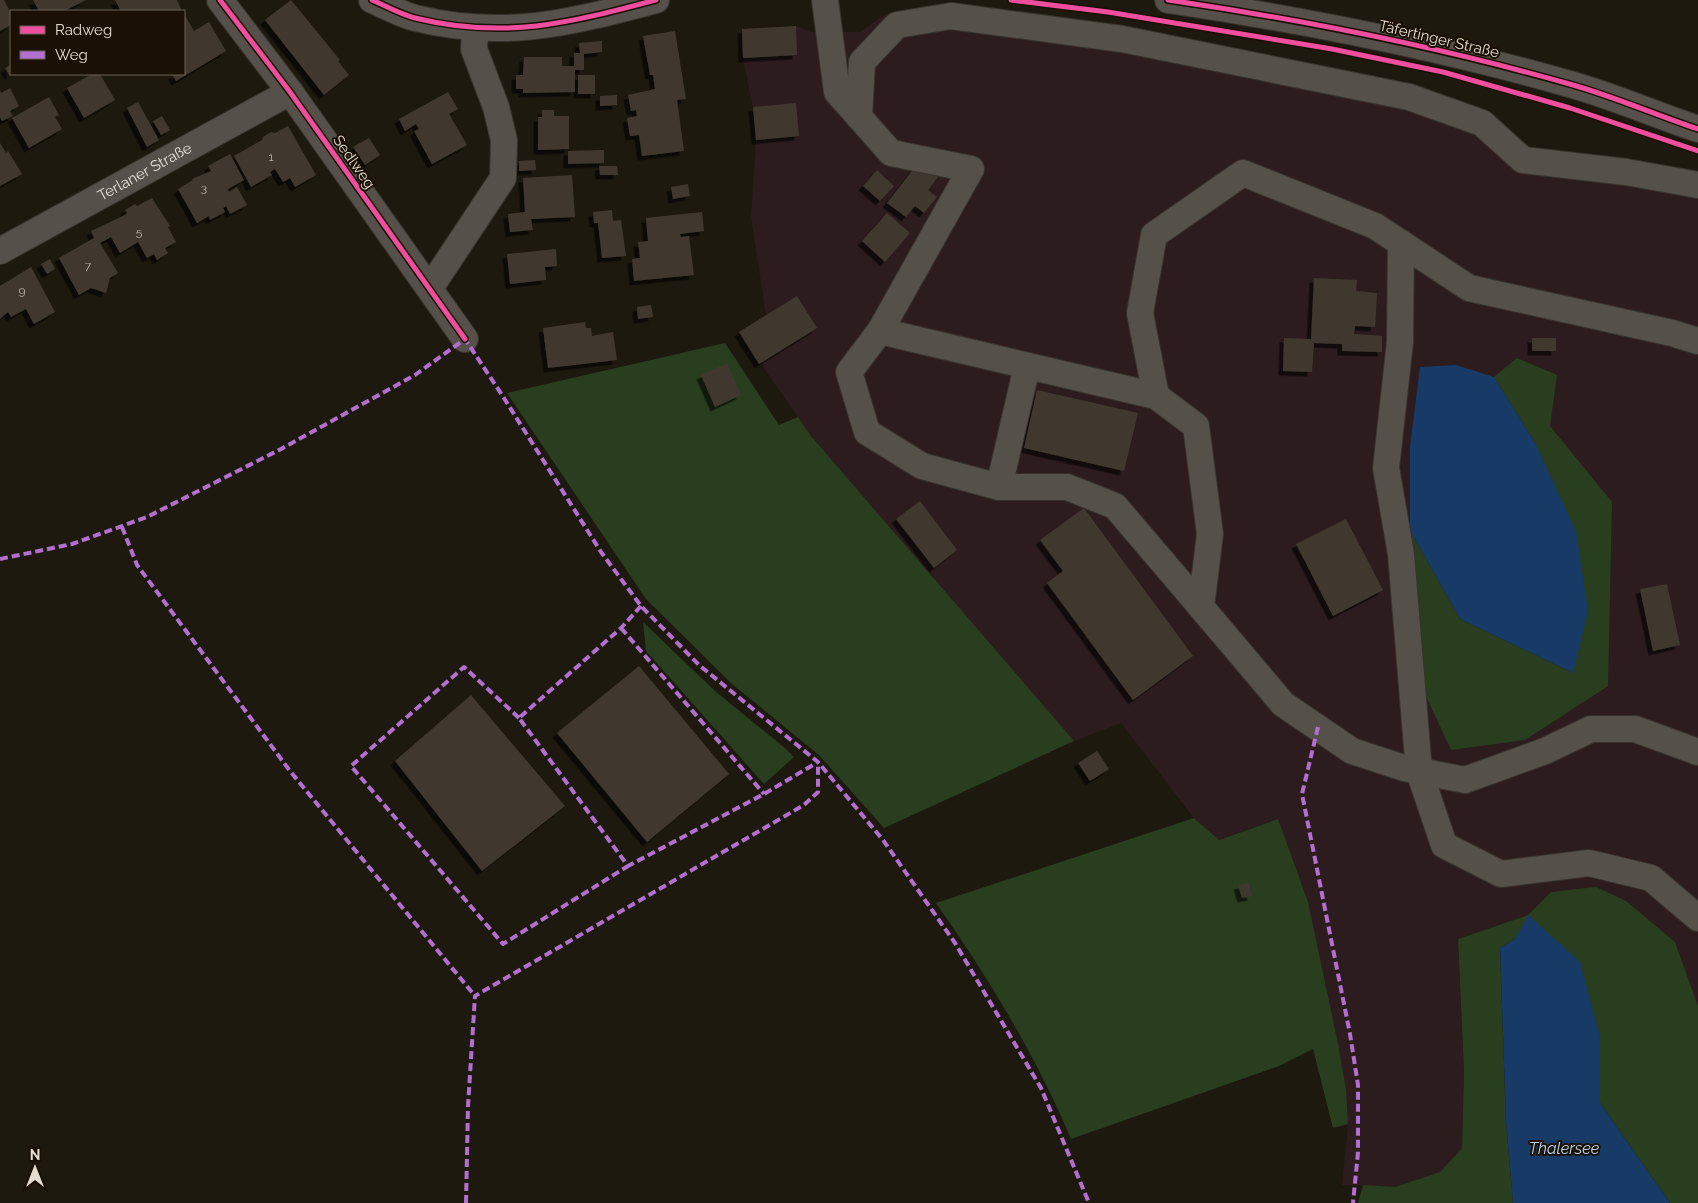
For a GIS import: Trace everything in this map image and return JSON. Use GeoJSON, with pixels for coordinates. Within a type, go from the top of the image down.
{"type":"FeatureCollection","features":[{"type":"Feature","properties":{"kind":"street","name":"Sedlweg"},"geometry":{"type":"LineString","coordinates":[[220,0],[290,92],[465,340]]}},
{"type":"Feature","properties":{"kind":"street"},"geometry":{"type":"LineString","coordinates":[[372,0],[413,18],[475,29],[540,27],[586,18],[656,0]]}},
{"type":"Feature","properties":{"kind":"street"},"geometry":{"type":"LineString","coordinates":[[825,0],[837,92],[891,153],[971,169],[880,331],[849,372],[867,432],[922,466],[999,487],[1067,487],[1115,506],[1283,704],[1352,751],[1419,771],[1464,780],[1545,751],[1591,729],[1635,729],[1698,752]]}},
{"type":"Feature","properties":{"kind":"street","name":"Täfertinger Straße"},"geometry":{"type":"LineString","coordinates":[[1168,0],[1352,31],[1448,52],[1574,86],[1698,129]]}},
{"type":"Feature","properties":{"kind":"street"},"geometry":{"type":"LineString","coordinates":[[859,117],[862,62],[897,25],[951,16],[1122,39],[1409,98],[1482,123],[1523,160],[1626,172],[1698,185]]}},
{"type":"Feature","properties":{"kind":"street"},"geometry":{"type":"LineString","coordinates":[[430,288],[503,178],[504,140],[496,107],[474,50],[475,29]]}},
{"type":"Feature","properties":{"kind":"street","name":"Terlaner Straße"},"geometry":{"type":"LineString","coordinates":[[0,251],[290,92]]}},
{"type":"Feature","properties":{"kind":"street"},"geometry":{"type":"LineString","coordinates":[[1156,396],[1140,313],[1154,235],[1243,173],[1375,226],[1469,288],[1672,333],[1698,341]]}},
{"type":"Feature","properties":{"kind":"street"},"geometry":{"type":"LineString","coordinates":[[1401,244],[1400,342],[1386,468],[1401,554],[1419,771],[1444,845],[1501,874],[1589,863],[1651,878],[1698,918]]}},
{"type":"Feature","properties":{"kind":"street"},"geometry":{"type":"LineString","coordinates":[[880,331],[1156,396],[1196,426],[1210,534],[1201,608]]}},
{"type":"Feature","properties":{"kind":"street"},"geometry":{"type":"LineString","coordinates":[[999,487],[1028,366]]}},
{"type":"Feature","properties":{"kind":"shaded area"},"geometry":{"type":"Polygon","coordinates":[[[943,8],[1030,17],[1207,42],[1373,75],[1496,116],[1527,150],[1698,173],[1698,1006],[1675,942],[1551,892],[1528,915],[1458,939],[1464,1071],[1462,1148],[1440,1172],[1395,1187],[1342,1185],[1348,1124],[1278,819],[1218,840],[1194,818],[1121,723],[1074,741],[1003,663],[811,436],[739,332],[766,315],[751,217],[756,140],[753,107],[743,58],[742,29],[796,26],[811,32],[860,32],[885,14],[943,8]]]}},
{"type":"Feature","properties":{"kind":"green space"},"geometry":{"type":"Polygon","coordinates":[[[725,343],[779,425],[798,417],[811,436],[1074,741],[884,828],[819,755],[732,684],[646,599],[507,393],[725,343]]]}},
{"type":"Feature","properties":{"kind":"green space"},"geometry":{"type":"Polygon","coordinates":[[[1517,358],[1557,375],[1550,426],[1612,502],[1608,686],[1525,740],[1451,750],[1424,692],[1410,530],[1460,619],[1573,673],[1535,443],[1494,377],[1517,358]]]}},
{"type":"Feature","properties":{"kind":"green space"},"geometry":{"type":"Polygon","coordinates":[[[643,622],[715,691],[794,757],[764,784],[646,651],[643,622]]]}},
{"type":"Feature","properties":{"kind":"green space"},"geometry":{"type":"Polygon","coordinates":[[[1194,818],[1219,840],[1278,819],[1308,902],[1337,1039],[1346,1089],[1348,1124],[1333,1128],[1313,1049],[1279,1066],[1071,1139],[1027,1047],[974,959],[936,903],[1194,818]]]}},
{"type":"Feature","properties":{"kind":"green space"},"geometry":{"type":"Polygon","coordinates":[[[1596,887],[1626,901],[1675,942],[1698,1006],[1698,1203],[1670,1203],[1600,1103],[1600,1037],[1516,938],[1500,948],[1506,1121],[1513,1203],[1358,1203],[1363,1185],[1395,1187],[1440,1172],[1462,1148],[1464,1071],[1458,939],[1528,915],[1551,892],[1596,887]]]}},
{"type":"Feature","properties":{"kind":"water"},"geometry":{"type":"Polygon","coordinates":[[[1456,365],[1494,377],[1535,443],[1576,531],[1588,611],[1573,673],[1460,619],[1410,530],[1410,447],[1420,367],[1456,365]]]}},
{"type":"Feature","properties":{"kind":"water","name":"Thalersee"},"geometry":{"type":"Polygon","coordinates":[[[1528,915],[1580,962],[1600,1037],[1600,1103],[1670,1203],[1513,1203],[1506,1121],[1500,948],[1516,938],[1528,915]]]}},
{"type":"Feature","properties":{"kind":"building"},"geometry":{"type":"Polygon","coordinates":[[[0,0],[4,0],[10,12],[10,26],[0,31],[0,0]]]}},
{"type":"Feature","properties":{"kind":"building"},"geometry":{"type":"Polygon","coordinates":[[[33,0],[86,0],[66,10],[38,10],[33,0]]]}},
{"type":"Feature","properties":{"kind":"building"},"geometry":{"type":"Polygon","coordinates":[[[115,0],[177,0],[182,10],[120,10],[115,0]]]}},
{"type":"Feature","properties":{"kind":"building"},"geometry":{"type":"Polygon","coordinates":[[[291,0],[340,60],[338,61],[349,75],[324,95],[265,20],[291,0]]]}},
{"type":"Feature","properties":{"kind":"building"},"geometry":{"type":"Polygon","coordinates":[[[185,16],[194,31],[209,22],[226,51],[176,81],[173,75],[185,75],[185,16]]]}},
{"type":"Feature","properties":{"kind":"building"},"geometry":{"type":"Polygon","coordinates":[[[796,26],[797,55],[743,58],[742,29],[796,26]]]}},
{"type":"Feature","properties":{"kind":"building"},"geometry":{"type":"Polygon","coordinates":[[[675,31],[686,99],[677,100],[684,151],[642,156],[639,135],[630,136],[627,118],[637,116],[636,110],[631,111],[628,95],[655,89],[653,75],[650,75],[643,36],[675,31]]]}},
{"type":"Feature","properties":{"kind":"building"},"geometry":{"type":"Polygon","coordinates":[[[602,41],[602,52],[584,54],[584,70],[575,70],[575,92],[523,93],[523,89],[516,89],[516,75],[523,75],[524,57],[562,57],[562,66],[574,66],[574,53],[580,53],[579,43],[602,41]]]}},
{"type":"Feature","properties":{"kind":"building"},"geometry":{"type":"Polygon","coordinates":[[[10,66],[10,76],[5,68],[10,66]]]}},
{"type":"Feature","properties":{"kind":"building"},"geometry":{"type":"Polygon","coordinates":[[[90,75],[101,75],[115,100],[84,118],[67,88],[90,75]]]}},
{"type":"Feature","properties":{"kind":"building"},"geometry":{"type":"Polygon","coordinates":[[[578,75],[595,75],[595,94],[578,94],[578,75]]]}},
{"type":"Feature","properties":{"kind":"building"},"geometry":{"type":"Polygon","coordinates":[[[10,88],[19,106],[10,111],[13,116],[2,121],[0,117],[0,90],[1,93],[10,88]]]}},
{"type":"Feature","properties":{"kind":"building"},"geometry":{"type":"Polygon","coordinates":[[[448,92],[458,109],[449,114],[467,145],[432,164],[414,131],[419,129],[416,124],[405,131],[399,119],[448,92]]]}},
{"type":"Feature","properties":{"kind":"building"},"geometry":{"type":"Polygon","coordinates":[[[617,95],[617,105],[600,106],[600,96],[617,95]]]}},
{"type":"Feature","properties":{"kind":"building"},"geometry":{"type":"Polygon","coordinates":[[[49,97],[59,115],[55,117],[62,129],[29,148],[12,118],[49,97]]]}},
{"type":"Feature","properties":{"kind":"building"},"geometry":{"type":"Polygon","coordinates":[[[138,102],[159,140],[147,147],[127,108],[138,102]]]}},
{"type":"Feature","properties":{"kind":"building"},"geometry":{"type":"Polygon","coordinates":[[[796,103],[799,136],[756,140],[753,107],[796,103]]]}},
{"type":"Feature","properties":{"kind":"building"},"geometry":{"type":"Polygon","coordinates":[[[542,110],[554,110],[554,116],[569,116],[569,149],[538,150],[538,117],[542,117],[542,110]]]}},
{"type":"Feature","properties":{"kind":"building"},"geometry":{"type":"Polygon","coordinates":[[[162,116],[170,130],[161,135],[153,121],[162,116]]]}},
{"type":"Feature","properties":{"kind":"building"},"geometry":{"type":"Polygon","coordinates":[[[288,126],[316,175],[295,187],[290,178],[283,182],[275,169],[270,172],[272,175],[251,187],[234,156],[262,140],[263,137],[271,132],[275,133],[288,126]]]}},
{"type":"Feature","properties":{"kind":"building"},"geometry":{"type":"Polygon","coordinates":[[[369,138],[380,155],[365,165],[353,147],[369,138]]]}},
{"type":"Feature","properties":{"kind":"building"},"geometry":{"type":"Polygon","coordinates":[[[0,143],[6,153],[8,151],[22,174],[0,186],[0,143]]]}},
{"type":"Feature","properties":{"kind":"building"},"geometry":{"type":"Polygon","coordinates":[[[604,150],[604,163],[568,164],[568,151],[604,150]]]}},
{"type":"Feature","properties":{"kind":"building"},"geometry":{"type":"Polygon","coordinates":[[[230,154],[244,180],[228,189],[229,192],[237,187],[247,205],[230,214],[226,206],[223,208],[225,212],[210,220],[209,216],[197,223],[178,189],[192,179],[211,171],[208,166],[230,154]]]}},
{"type":"Feature","properties":{"kind":"building"},"geometry":{"type":"Polygon","coordinates":[[[535,160],[536,170],[519,171],[519,161],[535,160]]]}},
{"type":"Feature","properties":{"kind":"building"},"geometry":{"type":"Polygon","coordinates":[[[919,162],[938,177],[928,190],[937,197],[924,213],[915,206],[906,217],[887,203],[919,162]]]}},
{"type":"Feature","properties":{"kind":"building"},"geometry":{"type":"Polygon","coordinates":[[[599,166],[617,166],[618,175],[600,175],[599,166]]]}},
{"type":"Feature","properties":{"kind":"building"},"geometry":{"type":"Polygon","coordinates":[[[877,170],[894,186],[880,201],[863,186],[877,170]]]}},
{"type":"Feature","properties":{"kind":"building"},"geometry":{"type":"Polygon","coordinates":[[[572,175],[575,217],[531,219],[533,230],[510,232],[508,214],[525,212],[523,178],[572,175]]]}},
{"type":"Feature","properties":{"kind":"building"},"geometry":{"type":"Polygon","coordinates":[[[688,184],[690,196],[673,199],[671,187],[688,184]]]}},
{"type":"Feature","properties":{"kind":"building"},"geometry":{"type":"Polygon","coordinates":[[[152,198],[170,226],[168,227],[176,242],[165,248],[168,253],[157,260],[154,254],[147,258],[138,242],[120,253],[111,237],[100,243],[118,273],[110,278],[106,293],[91,288],[79,295],[59,258],[94,238],[91,231],[123,216],[127,213],[125,210],[135,204],[137,206],[152,198]]]}},
{"type":"Feature","properties":{"kind":"building"},"geometry":{"type":"Polygon","coordinates":[[[612,210],[613,221],[621,220],[626,256],[602,258],[598,223],[594,223],[593,212],[612,210]]]}},
{"type":"Feature","properties":{"kind":"building"},"geometry":{"type":"Polygon","coordinates":[[[702,212],[704,231],[680,234],[681,237],[689,236],[694,275],[634,281],[632,259],[640,258],[638,242],[648,241],[646,218],[702,212]]]}},
{"type":"Feature","properties":{"kind":"building"},"geometry":{"type":"Polygon","coordinates":[[[887,213],[910,233],[885,262],[862,241],[887,213]]]}},
{"type":"Feature","properties":{"kind":"building"},"geometry":{"type":"Polygon","coordinates":[[[556,249],[557,266],[545,267],[546,280],[510,284],[507,254],[556,249]]]}},
{"type":"Feature","properties":{"kind":"building"},"geometry":{"type":"Polygon","coordinates":[[[50,259],[55,269],[47,274],[41,264],[50,259]]]}},
{"type":"Feature","properties":{"kind":"building"},"geometry":{"type":"Polygon","coordinates":[[[31,267],[55,312],[34,324],[26,309],[11,317],[8,312],[0,319],[0,286],[31,267]]]}},
{"type":"Feature","properties":{"kind":"building"},"geometry":{"type":"Polygon","coordinates":[[[1314,278],[1357,280],[1356,291],[1377,293],[1375,327],[1355,326],[1354,334],[1382,336],[1382,352],[1342,351],[1342,344],[1314,343],[1312,372],[1283,371],[1284,338],[1311,339],[1314,278]]]}},
{"type":"Feature","properties":{"kind":"building"},"geometry":{"type":"Polygon","coordinates":[[[797,296],[817,328],[759,364],[739,332],[797,296]]]}},
{"type":"Feature","properties":{"kind":"building"},"geometry":{"type":"Polygon","coordinates":[[[651,305],[653,317],[638,319],[637,307],[651,305]]]}},
{"type":"Feature","properties":{"kind":"building"},"geometry":{"type":"Polygon","coordinates":[[[585,322],[586,328],[591,328],[592,336],[613,332],[617,360],[548,368],[543,328],[585,322]]]}},
{"type":"Feature","properties":{"kind":"building"},"geometry":{"type":"Polygon","coordinates":[[[1532,338],[1556,338],[1556,351],[1532,351],[1532,338]]]}},
{"type":"Feature","properties":{"kind":"building"},"geometry":{"type":"Polygon","coordinates":[[[727,363],[741,395],[715,407],[701,375],[727,363]]]}},
{"type":"Feature","properties":{"kind":"building"},"geometry":{"type":"Polygon","coordinates":[[[1037,390],[1138,413],[1124,471],[1024,448],[1037,390]]]}},
{"type":"Feature","properties":{"kind":"building"},"geometry":{"type":"Polygon","coordinates":[[[920,501],[957,550],[934,568],[896,519],[920,501]]]}},
{"type":"Feature","properties":{"kind":"building"},"geometry":{"type":"Polygon","coordinates":[[[1084,508],[1193,656],[1133,700],[1047,583],[1063,571],[1040,540],[1084,508]]]}},
{"type":"Feature","properties":{"kind":"building"},"geometry":{"type":"Polygon","coordinates":[[[1346,519],[1383,590],[1333,616],[1296,544],[1346,519]]]}},
{"type":"Feature","properties":{"kind":"building"},"geometry":{"type":"Polygon","coordinates":[[[1667,584],[1680,645],[1653,651],[1640,589],[1667,584]]]}},
{"type":"Feature","properties":{"kind":"building"},"geometry":{"type":"Polygon","coordinates":[[[639,666],[729,774],[647,842],[557,733],[639,666]]]}},
{"type":"Feature","properties":{"kind":"building"},"geometry":{"type":"Polygon","coordinates":[[[471,695],[565,806],[482,871],[395,761],[471,695]]]}},
{"type":"Feature","properties":{"kind":"building"},"geometry":{"type":"Polygon","coordinates":[[[1097,751],[1109,769],[1090,781],[1078,763],[1097,751]]]}},
{"type":"Feature","properties":{"kind":"building"},"geometry":{"type":"Polygon","coordinates":[[[1249,883],[1252,896],[1242,898],[1238,885],[1249,883]]]}},
{"type":"Feature","properties":{"kind":"marked path"},"geometry":{"type":"LineString","coordinates":[[0,559],[72,544],[147,517],[281,449],[415,375],[465,339],[601,552],[641,606],[699,665],[818,762],[883,840],[955,943],[1041,1088],[1089,1203]]}},
{"type":"Feature","properties":{"kind":"marked path"},"geometry":{"type":"LineString","coordinates":[[122,527],[137,565],[290,771],[475,996]]}},
{"type":"Feature","properties":{"kind":"marked path"},"geometry":{"type":"LineString","coordinates":[[641,606],[621,628],[519,718],[628,866],[764,794],[818,762]]}},
{"type":"Feature","properties":{"kind":"marked path"},"geometry":{"type":"LineString","coordinates":[[621,628],[764,794]]}},
{"type":"Feature","properties":{"kind":"marked path"},"geometry":{"type":"LineString","coordinates":[[519,718],[464,667],[351,766],[503,944],[628,866]]}},
{"type":"Feature","properties":{"kind":"marked path"},"geometry":{"type":"LineString","coordinates":[[1318,727],[1302,794],[1350,1034],[1358,1085],[1358,1152],[1353,1203]]}},
{"type":"Feature","properties":{"kind":"marked path"},"geometry":{"type":"LineString","coordinates":[[466,1203],[468,1106],[475,996],[804,805],[818,792],[818,762]]}},
{"type":"Feature","properties":{"kind":"cycle path"},"geometry":{"type":"LineString","coordinates":[[220,0],[290,92],[465,339]]}},
{"type":"Feature","properties":{"kind":"cycle path"},"geometry":{"type":"LineString","coordinates":[[372,0],[415,18],[478,28],[508,28],[565,22],[656,0]]}},
{"type":"Feature","properties":{"kind":"cycle path"},"geometry":{"type":"LineString","coordinates":[[1011,0],[1108,12],[1332,49],[1443,72],[1570,108],[1698,151]]}},
{"type":"Feature","properties":{"kind":"cycle path"},"geometry":{"type":"LineString","coordinates":[[1168,0],[1270,16],[1473,58],[1589,90],[1698,129]]}}]}
